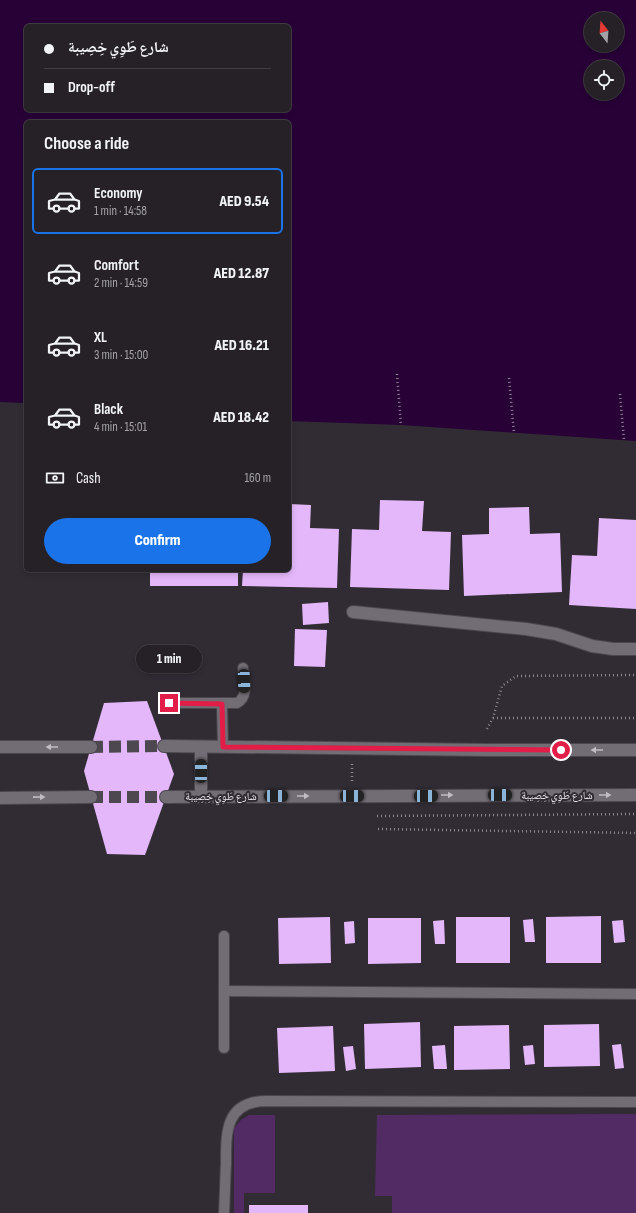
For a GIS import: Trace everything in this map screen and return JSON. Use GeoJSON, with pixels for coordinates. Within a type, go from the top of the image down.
{"type":"FeatureCollection","features":[{"type":"Feature","properties":{"kind":"street"},"geometry":{"type":"LineString","coordinates":[[353,612],[526,629],[556,634],[592,646],[613,649],[636,648]]}},
{"type":"Feature","properties":{"kind":"street"},"geometry":{"type":"LineString","coordinates":[[164,746],[352,747],[487,750],[636,750]]}},
{"type":"Feature","properties":{"kind":"street"},"geometry":{"type":"LineString","coordinates":[[0,747],[91,748]]}},
{"type":"Feature","properties":{"kind":"street"},"geometry":{"type":"LineString","coordinates":[[201,747],[201,796]]}},
{"type":"Feature","properties":{"kind":"street","name":"شارع طَوِي خِصِيبة"},"geometry":{"type":"LineString","coordinates":[[166,796],[636,795]]}},
{"type":"Feature","properties":{"kind":"street"},"geometry":{"type":"LineString","coordinates":[[0,798],[91,797]]}},
{"type":"Feature","properties":{"kind":"lane"},"geometry":{"type":"LineString","coordinates":[[169,703],[237,703],[243,698],[244,668]]}},
{"type":"Feature","properties":{"kind":"lane"},"geometry":{"type":"LineString","coordinates":[[222,704],[223,747]]}},
{"type":"Feature","properties":{"kind":"lane"},"geometry":{"type":"LineString","coordinates":[[224,936],[224,1048]]}},
{"type":"Feature","properties":{"kind":"lane"},"geometry":{"type":"LineString","coordinates":[[224,991],[636,994]]}},
{"type":"Feature","properties":{"kind":"lane"},"geometry":{"type":"LineString","coordinates":[[224,1213],[226,1131],[232,1117],[243,1107],[250,1104],[265,1102],[636,1102]]}},
{"type":"Feature","properties":{"kind":"path"},"geometry":{"type":"LineString","coordinates":[[397,374],[401,425]]}},
{"type":"Feature","properties":{"kind":"path"},"geometry":{"type":"LineString","coordinates":[[510,378],[514,433]]}},
{"type":"Feature","properties":{"kind":"path"},"geometry":{"type":"LineString","coordinates":[[620,394],[624,440]]}},
{"type":"Feature","properties":{"kind":"path"},"geometry":{"type":"LineString","coordinates":[[487,729],[493,718],[502,686],[516,676],[636,675]]}},
{"type":"Feature","properties":{"kind":"path"},"geometry":{"type":"LineString","coordinates":[[493,718],[636,718]]}},
{"type":"Feature","properties":{"kind":"path"},"geometry":{"type":"LineString","coordinates":[[352,747],[352,796]]}},
{"type":"Feature","properties":{"kind":"path"},"geometry":{"type":"LineString","coordinates":[[377,816],[636,814]]}},
{"type":"Feature","properties":{"kind":"path"},"geometry":{"type":"LineString","coordinates":[[378,829],[636,833]]}},
{"type":"Feature","properties":{"kind":"shaded area"},"geometry":{"type":"Polygon","coordinates":[[[0,0],[636,0],[636,441],[401,425],[291,421],[291,120],[24,120],[24,403],[0,402],[0,0]]]}},
{"type":"Feature","properties":{"kind":"shaded area"},"geometry":{"type":"Polygon","coordinates":[[[636,1114],[636,1213],[392,1213],[392,1196],[375,1196],[377,1115],[636,1114]]]}},
{"type":"Feature","properties":{"kind":"shaded area"},"geometry":{"type":"Polygon","coordinates":[[[249,1115],[275,1115],[275,1193],[244,1193],[244,1213],[234,1213],[234,1128],[241,1120],[249,1115]]]}},
{"type":"Feature","properties":{"kind":"building"},"geometry":{"type":"Polygon","coordinates":[[[380,500],[424,501],[422,531],[451,532],[449,590],[350,587],[352,529],[379,530],[380,500]]]}},
{"type":"Feature","properties":{"kind":"building"},"geometry":{"type":"Polygon","coordinates":[[[291,504],[311,505],[310,528],[339,529],[337,588],[242,586],[243,572],[291,572],[291,504]]]}},
{"type":"Feature","properties":{"kind":"building"},"geometry":{"type":"Polygon","coordinates":[[[529,507],[530,534],[560,533],[562,592],[464,596],[462,535],[489,534],[489,508],[529,507]]]}},
{"type":"Feature","properties":{"kind":"building"},"geometry":{"type":"Polygon","coordinates":[[[599,518],[636,520],[636,609],[569,605],[572,555],[597,556],[599,518]]]}},
{"type":"Feature","properties":{"kind":"building"},"geometry":{"type":"Polygon","coordinates":[[[150,572],[238,572],[238,586],[150,586],[150,572]]]}},
{"type":"Feature","properties":{"kind":"building"},"geometry":{"type":"Polygon","coordinates":[[[328,602],[329,623],[303,625],[302,604],[328,602]]]}},
{"type":"Feature","properties":{"kind":"building"},"geometry":{"type":"Polygon","coordinates":[[[295,629],[327,630],[325,667],[294,666],[295,629]]]}},
{"type":"Feature","properties":{"kind":"building"},"geometry":{"type":"Polygon","coordinates":[[[147,701],[174,774],[145,855],[107,854],[84,771],[104,703],[147,701]]]}},
{"type":"Feature","properties":{"kind":"building"},"geometry":{"type":"Polygon","coordinates":[[[601,916],[601,963],[546,963],[546,917],[601,916]]]}},
{"type":"Feature","properties":{"kind":"building"},"geometry":{"type":"Polygon","coordinates":[[[330,917],[331,963],[279,964],[278,918],[330,917]]]}},
{"type":"Feature","properties":{"kind":"building"},"geometry":{"type":"Polygon","coordinates":[[[456,917],[510,917],[510,963],[456,963],[456,917]]]}},
{"type":"Feature","properties":{"kind":"building"},"geometry":{"type":"Polygon","coordinates":[[[368,918],[421,918],[421,963],[368,964],[368,918]]]}},
{"type":"Feature","properties":{"kind":"building"},"geometry":{"type":"Polygon","coordinates":[[[533,919],[535,942],[525,942],[523,920],[533,919]]]}},
{"type":"Feature","properties":{"kind":"building"},"geometry":{"type":"Polygon","coordinates":[[[444,920],[445,944],[435,944],[433,921],[444,920]]]}},
{"type":"Feature","properties":{"kind":"building"},"geometry":{"type":"Polygon","coordinates":[[[623,920],[625,942],[614,943],[612,921],[623,920]]]}},
{"type":"Feature","properties":{"kind":"building"},"geometry":{"type":"Polygon","coordinates":[[[354,921],[355,943],[345,944],[344,922],[354,921]]]}},
{"type":"Feature","properties":{"kind":"building"},"geometry":{"type":"Polygon","coordinates":[[[420,1022],[421,1067],[365,1069],[364,1024],[420,1022]]]}},
{"type":"Feature","properties":{"kind":"building"},"geometry":{"type":"Polygon","coordinates":[[[599,1024],[600,1066],[544,1067],[544,1025],[599,1024]]]}},
{"type":"Feature","properties":{"kind":"building"},"geometry":{"type":"Polygon","coordinates":[[[509,1025],[510,1069],[454,1070],[454,1026],[509,1025]]]}},
{"type":"Feature","properties":{"kind":"building"},"geometry":{"type":"Polygon","coordinates":[[[333,1026],[335,1071],[279,1073],[277,1028],[333,1026]]]}},
{"type":"Feature","properties":{"kind":"building"},"geometry":{"type":"Polygon","coordinates":[[[621,1044],[624,1068],[615,1069],[612,1045],[621,1044]]]}},
{"type":"Feature","properties":{"kind":"building"},"geometry":{"type":"Polygon","coordinates":[[[445,1045],[447,1069],[434,1069],[432,1046],[445,1045]]]}},
{"type":"Feature","properties":{"kind":"building"},"geometry":{"type":"Polygon","coordinates":[[[533,1045],[535,1064],[525,1065],[523,1046],[533,1045]]]}},
{"type":"Feature","properties":{"kind":"building"},"geometry":{"type":"Polygon","coordinates":[[[353,1046],[356,1069],[346,1071],[343,1047],[353,1046]]]}},
{"type":"Feature","properties":{"kind":"building"},"geometry":{"type":"Polygon","coordinates":[[[249,1205],[308,1205],[308,1213],[249,1213],[249,1205]]]}},
{"type":"Feature","properties":{"kind":"tunnel"},"geometry":{"type":"LineString","coordinates":[[91,747],[164,746]]}},
{"type":"Feature","properties":{"kind":"tunnel"},"geometry":{"type":"LineString","coordinates":[[91,797],[166,797]]}},
{"type":"Feature","properties":{"kind":"route"},"geometry":{"type":"LineString","coordinates":[[169,703],[222,704],[223,747],[561,750]]}}]}
